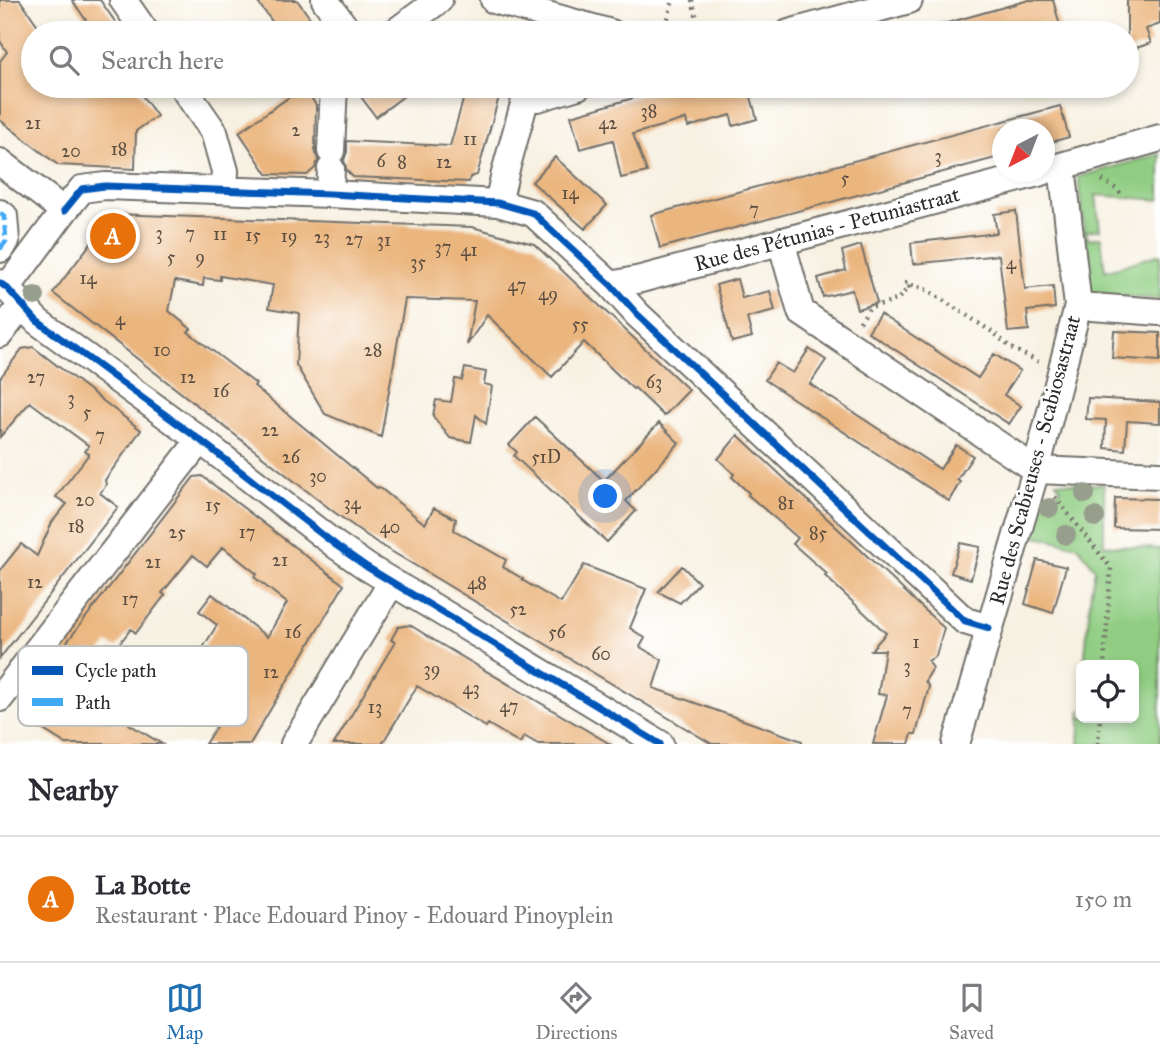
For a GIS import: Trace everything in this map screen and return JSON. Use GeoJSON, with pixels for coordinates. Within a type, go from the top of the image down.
{"type":"FeatureCollection","features":[{"type":"Feature","properties":{"kind":"street"},"geometry":{"type":"LineString","coordinates":[[123,0],[138,21]]}},
{"type":"Feature","properties":{"kind":"street"},"geometry":{"type":"LineString","coordinates":[[325,0],[340,21]]}},
{"type":"Feature","properties":{"kind":"street"},"geometry":{"type":"LineString","coordinates":[[410,21],[439,0]]}},
{"type":"Feature","properties":{"kind":"street"},"geometry":{"type":"LineString","coordinates":[[494,0],[539,21]]}},
{"type":"Feature","properties":{"kind":"street"},"geometry":{"type":"LineString","coordinates":[[833,21],[909,0]]}},
{"type":"Feature","properties":{"kind":"street"},"geometry":{"type":"LineString","coordinates":[[190,98],[214,132],[225,172],[224,190]]}},
{"type":"Feature","properties":{"kind":"street"},"geometry":{"type":"LineString","coordinates":[[331,171],[334,98]]}},
{"type":"Feature","properties":{"kind":"street"},"geometry":{"type":"LineString","coordinates":[[498,203],[526,98]]}},
{"type":"Feature","properties":{"kind":"street","name":"Rue des Pétunias - Petuniastraat"},"geometry":{"type":"LineString","coordinates":[[1055,169],[1160,138]]}},
{"type":"Feature","properties":{"kind":"street"},"geometry":{"type":"LineString","coordinates":[[0,162],[64,211]]}},
{"type":"Feature","properties":{"kind":"street"},"geometry":{"type":"LineString","coordinates":[[0,334],[10,292],[64,211],[82,189],[105,186],[224,190],[331,171],[498,203],[533,213],[965,621],[989,628]]}},
{"type":"Feature","properties":{"kind":"street","name":"Rue des Pétunias - Petuniastraat"},"geometry":{"type":"LineString","coordinates":[[611,285],[1005,182]]}},
{"type":"Feature","properties":{"kind":"street","name":"Rue des Scabieuses - Scabiosastraat"},"geometry":{"type":"LineString","coordinates":[[956,744],[1035,470],[1078,306],[1052,182]]}},
{"type":"Feature","properties":{"kind":"street"},"geometry":{"type":"LineString","coordinates":[[781,241],[801,312],[1035,470],[1160,475]]}},
{"type":"Feature","properties":{"kind":"street"},"geometry":{"type":"LineString","coordinates":[[10,292],[37,321],[200,440],[337,546],[631,737],[660,744]]}},
{"type":"Feature","properties":{"kind":"street"},"geometry":{"type":"LineString","coordinates":[[1078,306],[1160,312]]}},
{"type":"Feature","properties":{"kind":"street"},"geometry":{"type":"LineString","coordinates":[[40,646],[200,440]]}},
{"type":"Feature","properties":{"kind":"street"},"geometry":{"type":"LineString","coordinates":[[294,744],[393,582]]}},
{"type":"Feature","properties":{"kind":"street"},"geometry":{"type":"LineString","coordinates":[[0,698],[18,675]]}},
{"type":"Feature","properties":{"kind":"path"},"geometry":{"type":"LineString","coordinates":[[667,21],[673,0]]}},
{"type":"Feature","properties":{"kind":"path"},"geometry":{"type":"LineString","coordinates":[[692,0],[698,21]]}},
{"type":"Feature","properties":{"kind":"path"},"geometry":{"type":"LineString","coordinates":[[1097,177],[1124,197]]}},
{"type":"Feature","properties":{"kind":"path"},"geometry":{"type":"LineString","coordinates":[[858,324],[870,307],[897,300],[909,287],[905,286],[906,284],[927,290],[994,333],[1011,348],[1049,368]]}},
{"type":"Feature","properties":{"kind":"path"},"geometry":{"type":"LineString","coordinates":[[1053,495],[1111,568],[1104,660]]}},
{"type":"Feature","properties":{"kind":"path"},"geometry":{"type":"LineString","coordinates":[[1098,744],[1100,723]]}},
{"type":"Feature","properties":{"kind":"green space"},"geometry":{"type":"Polygon","coordinates":[[[1160,154],[1160,200],[1096,195],[1100,230],[1086,231],[1088,239],[1101,237],[1105,271],[1160,254],[1160,299],[1093,295],[1078,177],[1160,154]]]}},
{"type":"Feature","properties":{"kind":"green space"},"geometry":{"type":"Polygon","coordinates":[[[1056,482],[1104,485],[1104,545],[1160,549],[1160,744],[1079,744],[1080,723],[1139,723],[1139,660],[1084,660],[1095,569],[1078,546],[1028,534],[1040,495],[1045,502],[1061,489],[1056,482]]]}},
{"type":"Feature","properties":{"kind":"building"},"geometry":{"type":"Polygon","coordinates":[[[0,0],[20,0],[35,21],[21,21],[21,98],[144,98],[157,116],[136,131],[135,169],[58,165],[0,120],[0,61],[7,52],[0,41],[0,0]]]}},
{"type":"Feature","properties":{"kind":"building"},"geometry":{"type":"Polygon","coordinates":[[[72,0],[100,0],[115,21],[87,21],[72,0]]]}},
{"type":"Feature","properties":{"kind":"building"},"geometry":{"type":"Polygon","coordinates":[[[256,0],[297,0],[312,21],[272,21],[256,0]]]}},
{"type":"Feature","properties":{"kind":"building"},"geometry":{"type":"Polygon","coordinates":[[[1029,0],[1053,0],[1059,21],[954,21],[1029,0]]]}},
{"type":"Feature","properties":{"kind":"building"},"geometry":{"type":"Polygon","coordinates":[[[1127,0],[1160,0],[1160,24],[1146,29],[1151,43],[1139,47],[1139,21],[1127,21],[1127,0]]]}},
{"type":"Feature","properties":{"kind":"building"},"geometry":{"type":"Polygon","coordinates":[[[288,98],[311,98],[316,105],[315,150],[318,160],[315,168],[307,175],[267,174],[239,132],[288,98]]]}},
{"type":"Feature","properties":{"kind":"building"},"geometry":{"type":"Polygon","coordinates":[[[362,98],[401,98],[376,117],[362,98]]]}},
{"type":"Feature","properties":{"kind":"building"},"geometry":{"type":"Polygon","coordinates":[[[464,98],[499,98],[477,175],[470,177],[469,182],[353,177],[347,171],[344,160],[347,141],[450,146],[464,98]]]}},
{"type":"Feature","properties":{"kind":"building"},"geometry":{"type":"Polygon","coordinates":[[[633,98],[751,98],[757,119],[733,126],[731,115],[688,127],[686,119],[633,134],[647,172],[621,178],[613,140],[580,149],[571,116],[633,98]]]}},
{"type":"Feature","properties":{"kind":"building"},"geometry":{"type":"Polygon","coordinates":[[[1060,106],[1069,137],[1055,141],[1055,119],[1011,119],[1060,106]]]}},
{"type":"Feature","properties":{"kind":"building"},"geometry":{"type":"Polygon","coordinates":[[[992,124],[992,159],[660,248],[651,215],[992,124]]]}},
{"type":"Feature","properties":{"kind":"building"},"geometry":{"type":"Polygon","coordinates":[[[555,157],[607,205],[585,229],[532,182],[555,157]]]}},
{"type":"Feature","properties":{"kind":"building"},"geometry":{"type":"Polygon","coordinates":[[[1016,211],[1025,289],[1053,286],[1055,308],[1027,311],[1029,330],[1008,332],[999,255],[913,264],[911,243],[997,233],[994,214],[1016,211]]]}},
{"type":"Feature","properties":{"kind":"building"},"geometry":{"type":"Polygon","coordinates":[[[113,214],[472,227],[534,244],[689,390],[664,416],[584,342],[552,377],[487,315],[467,345],[475,301],[405,299],[381,437],[325,414],[296,365],[299,313],[269,308],[273,285],[220,276],[220,280],[204,278],[203,286],[175,281],[169,311],[191,329],[188,332],[256,384],[254,386],[377,488],[425,524],[434,508],[456,519],[454,530],[506,560],[503,567],[561,603],[584,565],[646,589],[630,628],[645,638],[640,647],[662,660],[653,688],[802,741],[802,744],[712,744],[376,542],[334,512],[53,293],[113,214]]]}},
{"type":"Feature","properties":{"kind":"building"},"geometry":{"type":"Polygon","coordinates":[[[861,245],[877,303],[857,309],[852,290],[823,297],[818,278],[846,270],[842,251],[861,245]]]}},
{"type":"Feature","properties":{"kind":"building"},"geometry":{"type":"Polygon","coordinates":[[[737,279],[742,298],[770,291],[775,311],[747,318],[752,337],[732,342],[716,285],[737,279]]]}},
{"type":"Feature","properties":{"kind":"building"},"geometry":{"type":"Polygon","coordinates":[[[880,314],[978,378],[994,354],[1020,371],[1004,395],[1021,406],[1009,424],[868,332],[880,314]]]}},
{"type":"Feature","properties":{"kind":"building"},"geometry":{"type":"Polygon","coordinates":[[[1114,331],[1160,333],[1160,361],[1112,358],[1114,331]]]}},
{"type":"Feature","properties":{"kind":"building"},"geometry":{"type":"Polygon","coordinates":[[[33,347],[141,430],[105,480],[106,485],[100,493],[118,507],[0,658],[0,570],[21,544],[37,556],[52,522],[67,504],[56,497],[89,454],[85,451],[89,446],[30,402],[0,437],[0,378],[22,349],[33,347]]]}},
{"type":"Feature","properties":{"kind":"building"},"geometry":{"type":"Polygon","coordinates":[[[809,349],[826,360],[810,384],[940,469],[956,445],[973,456],[957,480],[960,482],[949,501],[765,380],[776,363],[793,373],[809,349]]]}},
{"type":"Feature","properties":{"kind":"building"},"geometry":{"type":"Polygon","coordinates":[[[465,368],[486,372],[484,384],[492,386],[486,424],[476,415],[471,442],[450,438],[433,416],[436,400],[451,402],[455,379],[462,380],[465,368]]]}},
{"type":"Feature","properties":{"kind":"building"},"geometry":{"type":"Polygon","coordinates":[[[1088,398],[1160,402],[1160,423],[1127,421],[1125,450],[1105,448],[1106,420],[1086,419],[1088,398]]]}},
{"type":"Feature","properties":{"kind":"building"},"geometry":{"type":"Polygon","coordinates":[[[535,417],[604,481],[659,423],[679,443],[626,501],[636,511],[607,542],[514,456],[517,452],[509,445],[535,417]]]}},
{"type":"Feature","properties":{"kind":"building"},"geometry":{"type":"Polygon","coordinates":[[[738,435],[944,628],[936,656],[928,661],[933,668],[925,681],[929,687],[916,734],[912,734],[909,744],[873,744],[887,695],[878,694],[885,650],[871,650],[886,633],[793,544],[798,538],[748,495],[732,477],[734,474],[718,459],[738,435]]]}},
{"type":"Feature","properties":{"kind":"building"},"geometry":{"type":"Polygon","coordinates":[[[202,476],[344,585],[250,744],[205,744],[216,726],[248,726],[248,646],[204,646],[217,625],[199,611],[212,594],[267,637],[287,603],[254,577],[257,574],[223,547],[207,566],[193,555],[162,593],[165,595],[136,633],[131,629],[118,646],[108,643],[106,646],[64,646],[194,477],[202,476]]]}},
{"type":"Feature","properties":{"kind":"building"},"geometry":{"type":"Polygon","coordinates":[[[1115,498],[1160,499],[1160,529],[1114,528],[1115,498]]]}},
{"type":"Feature","properties":{"kind":"building"},"geometry":{"type":"Polygon","coordinates":[[[960,543],[980,547],[971,579],[951,573],[960,543]]]}},
{"type":"Feature","properties":{"kind":"building"},"geometry":{"type":"Polygon","coordinates":[[[1037,560],[1066,567],[1053,613],[1025,604],[1037,560]]]}},
{"type":"Feature","properties":{"kind":"building"},"geometry":{"type":"Polygon","coordinates":[[[682,566],[699,583],[680,603],[658,592],[682,566]]]}},
{"type":"Feature","properties":{"kind":"building"},"geometry":{"type":"Polygon","coordinates":[[[410,625],[610,744],[538,744],[524,736],[520,743],[488,724],[486,727],[417,686],[382,744],[334,744],[395,642],[391,640],[398,627],[410,625]]]}},
{"type":"Feature","properties":{"kind":"building"},"geometry":{"type":"Polygon","coordinates":[[[37,726],[132,726],[162,744],[66,744],[37,726]]]}},
{"type":"Feature","properties":{"kind":"marked path"},"geometry":{"type":"LineString","coordinates":[[0,213],[4,216],[6,241],[0,249]]}},
{"type":"Feature","properties":{"kind":"cycle path"},"geometry":{"type":"LineString","coordinates":[[64,211],[82,189],[105,186],[498,203],[533,213],[965,621],[989,628]]}},
{"type":"Feature","properties":{"kind":"cycle path"},"geometry":{"type":"LineString","coordinates":[[0,283],[37,321],[367,567],[660,744]]}},
{"type":"Feature","properties":{"kind":"place","name":"La Botte"},"geometry":{"type":"Point","coordinates":[113,236]}}]}
